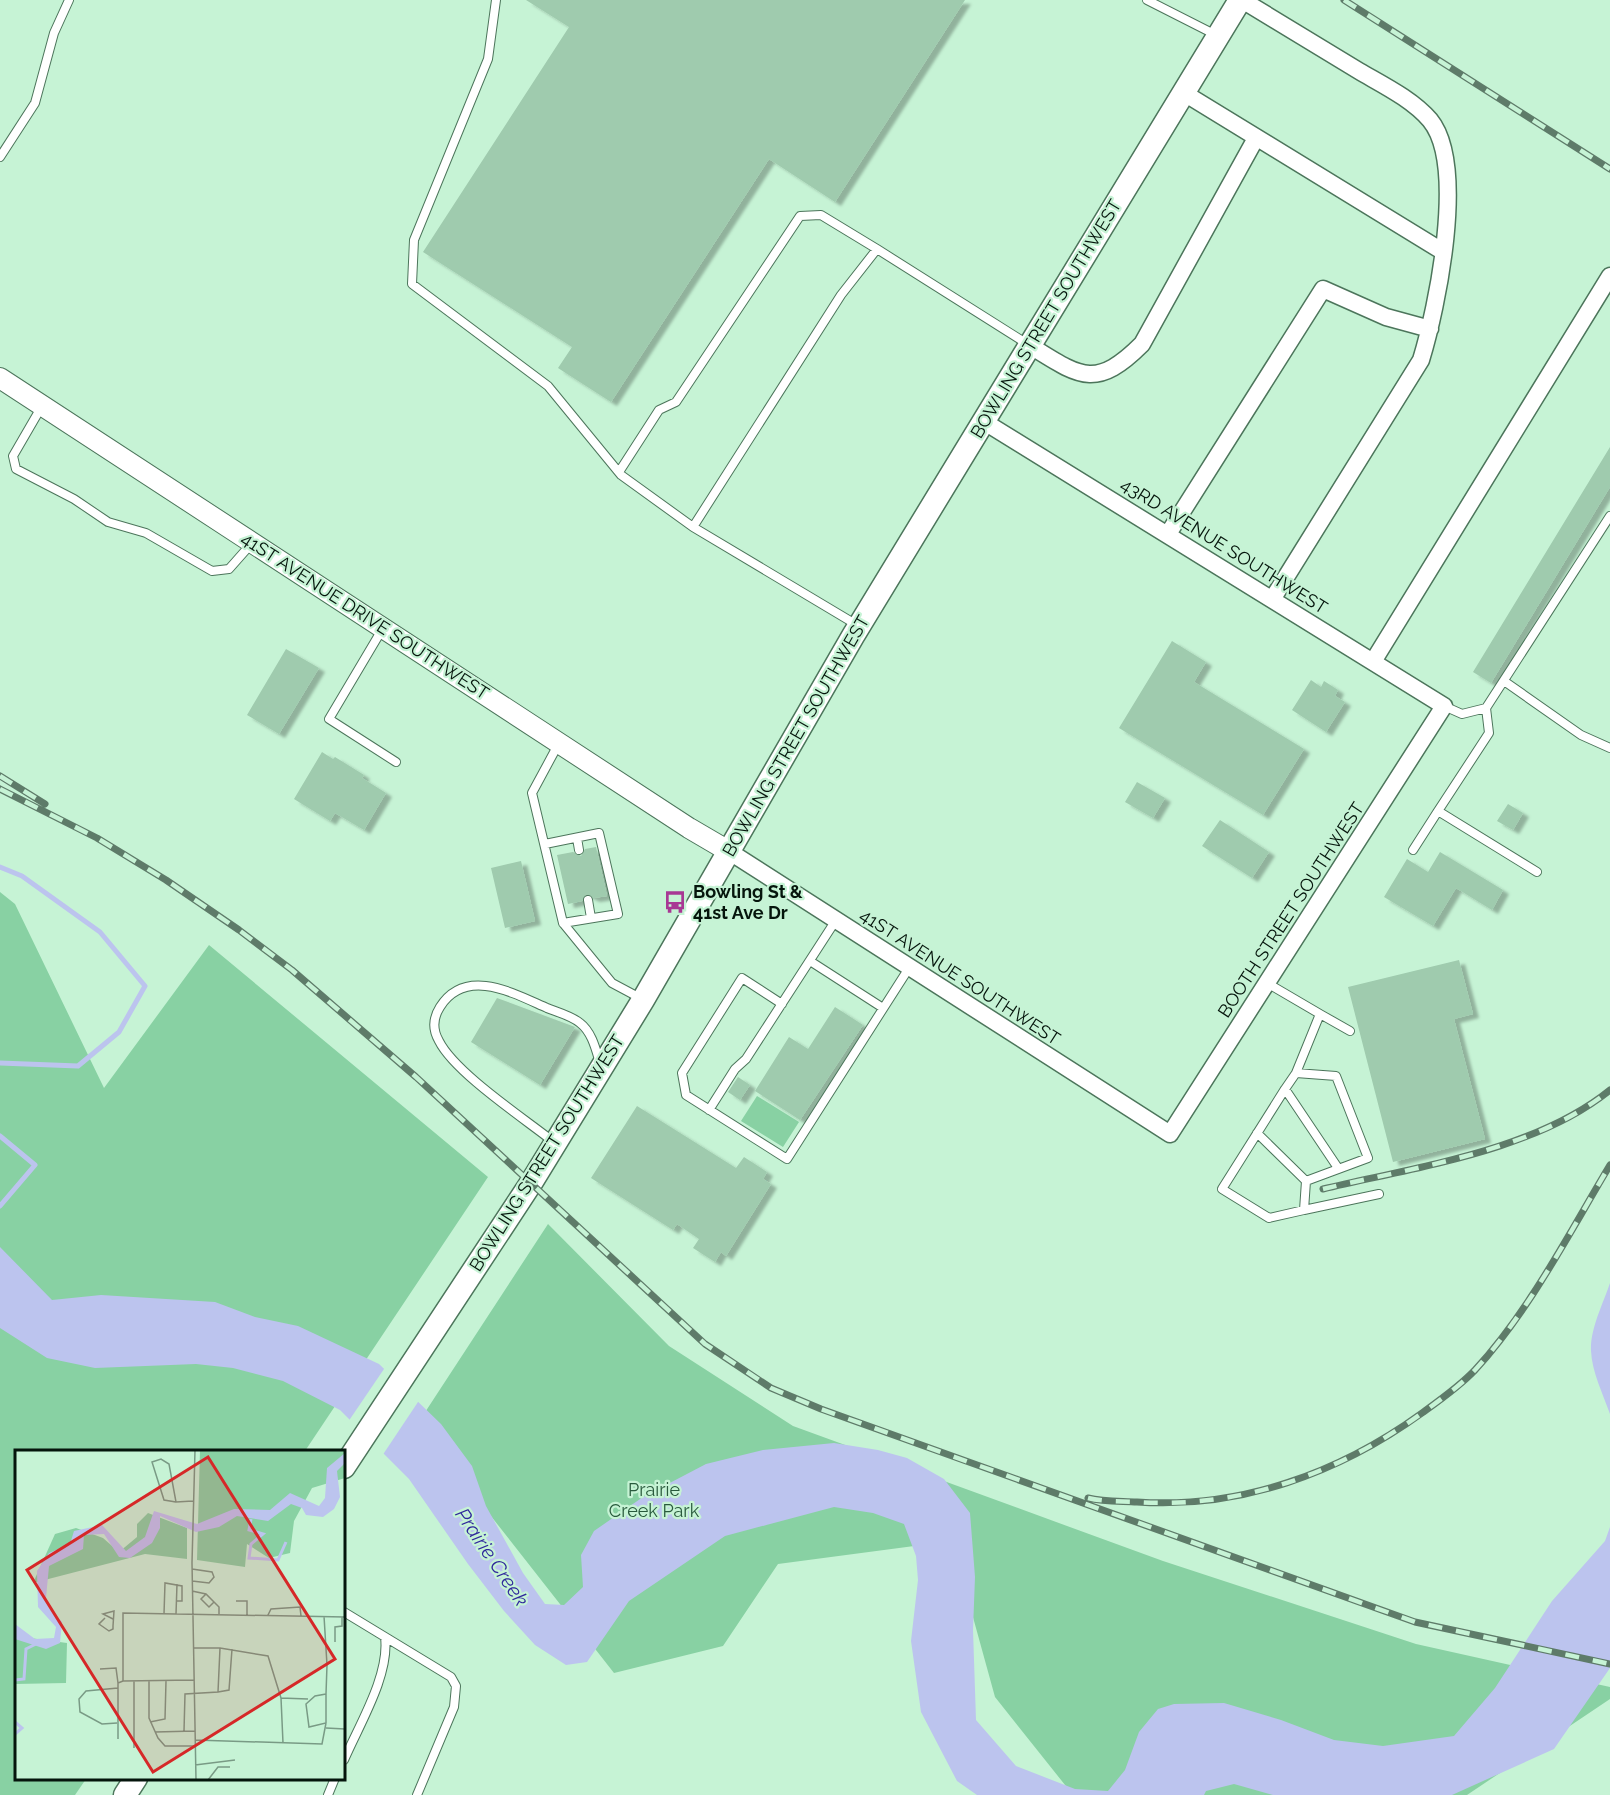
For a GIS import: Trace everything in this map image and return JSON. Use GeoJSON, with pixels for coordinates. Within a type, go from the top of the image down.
{"type":"FeatureCollection","features":[{"type":"Feature","properties":{"kind":"main road","name":"BOWLING STREET SOUTHWEST"},"geometry":{"type":"LineString","coordinates":[[345,1465],[555,1143],[644,1000],[859,626],[1241,0]]}},
{"type":"Feature","properties":{"kind":"main road"},"geometry":{"type":"LineString","coordinates":[[125,1795],[135,1780]]}},
{"type":"Feature","properties":{"kind":"street"},"geometry":{"type":"LineString","coordinates":[[1241,0],[1402,96],[1431,121],[1446,155],[1450,196],[1430,329],[1421,360],[1273,598]]}},
{"type":"Feature","properties":{"kind":"street"},"geometry":{"type":"LineString","coordinates":[[1184,93],[1442,251]]}},
{"type":"Feature","properties":{"kind":"street"},"geometry":{"type":"LineString","coordinates":[[1029,345],[1073,372],[1099,375],[1125,360],[1142,344],[1256,138]]}},
{"type":"Feature","properties":{"kind":"street"},"geometry":{"type":"LineString","coordinates":[[1374,660],[1610,276]]}},
{"type":"Feature","properties":{"kind":"street"},"geometry":{"type":"LineString","coordinates":[[1168,534],[1323,289],[1386,317],[1430,329]]}},
{"type":"Feature","properties":{"kind":"street","name":"41ST AVENUE DRIVE SOUTHWEST"},"geometry":{"type":"LineString","coordinates":[[0,378],[730,852]]}},
{"type":"Feature","properties":{"kind":"street","name":"43RD AVENUE SOUTHWEST"},"geometry":{"type":"LineString","coordinates":[[983,421],[1374,660],[1444,706]]}},
{"type":"Feature","properties":{"kind":"street","name":"BOOTH STREET SOUTHWEST"},"geometry":{"type":"LineString","coordinates":[[1170,1134],[1444,706]]}},
{"type":"Feature","properties":{"kind":"street","name":"41ST AVENUE SOUTHWEST"},"geometry":{"type":"LineString","coordinates":[[730,852],[1170,1134]]}},
{"type":"Feature","properties":{"kind":"lane"},"geometry":{"type":"LineString","coordinates":[[0,157],[35,103],[54,33],[69,0]]}},
{"type":"Feature","properties":{"kind":"lane"},"geometry":{"type":"LineString","coordinates":[[496,0],[488,59],[414,240],[411,284],[548,386],[619,472],[693,527],[859,626]]}},
{"type":"Feature","properties":{"kind":"lane"},"geometry":{"type":"LineString","coordinates":[[1147,0],[1218,37]]}},
{"type":"Feature","properties":{"kind":"lane"},"geometry":{"type":"LineString","coordinates":[[619,472],[659,410],[676,402],[800,216],[821,215],[1029,345]]}},
{"type":"Feature","properties":{"kind":"lane"},"geometry":{"type":"LineString","coordinates":[[693,527],[841,295],[877,249]]}},
{"type":"Feature","properties":{"kind":"lane"},"geometry":{"type":"LineString","coordinates":[[42,406],[12,456],[16,469],[74,500],[108,522],[146,533],[212,571],[229,570],[252,543]]}},
{"type":"Feature","properties":{"kind":"lane"},"geometry":{"type":"LineString","coordinates":[[1413,850],[1489,733],[1486,708],[1610,516]]}},
{"type":"Feature","properties":{"kind":"lane"},"geometry":{"type":"LineString","coordinates":[[383,628],[329,719],[396,762]]}},
{"type":"Feature","properties":{"kind":"lane"},"geometry":{"type":"LineString","coordinates":[[1504,681],[1581,735],[1610,748]]}},
{"type":"Feature","properties":{"kind":"lane"},"geometry":{"type":"LineString","coordinates":[[1444,706],[1462,714],[1486,708]]}},
{"type":"Feature","properties":{"kind":"lane"},"geometry":{"type":"LineString","coordinates":[[559,743],[532,793],[563,923],[612,983],[644,1000]]}},
{"type":"Feature","properties":{"kind":"lane"},"geometry":{"type":"LineString","coordinates":[[1438,811],[1537,872]]}},
{"type":"Feature","properties":{"kind":"lane"},"geometry":{"type":"LineString","coordinates":[[545,844],[599,833],[618,914],[563,923]]}},
{"type":"Feature","properties":{"kind":"lane"},"geometry":{"type":"LineString","coordinates":[[577,838],[579,850]]}},
{"type":"Feature","properties":{"kind":"lane"},"geometry":{"type":"LineString","coordinates":[[588,900],[591,918]]}},
{"type":"Feature","properties":{"kind":"lane"},"geometry":{"type":"LineString","coordinates":[[709,1110],[735,1069],[747,1059],[836,920]]}},
{"type":"Feature","properties":{"kind":"lane"},"geometry":{"type":"LineString","coordinates":[[810,961],[883,1008]]}},
{"type":"Feature","properties":{"kind":"lane"},"geometry":{"type":"LineString","coordinates":[[782,1004],[742,978],[682,1073],[686,1095],[787,1159],[909,968]]}},
{"type":"Feature","properties":{"kind":"lane"},"geometry":{"type":"LineString","coordinates":[[1267,983],[1350,1031]]}},
{"type":"Feature","properties":{"kind":"lane"},"geometry":{"type":"LineString","coordinates":[[555,1143],[459,1066],[439,1042],[434,1029],[435,1015],[444,1001],[464,989],[479,985],[501,987],[580,1023],[592,1039],[602,1068]]}},
{"type":"Feature","properties":{"kind":"lane"},"geometry":{"type":"LineString","coordinates":[[1320,1014],[1296,1073],[1222,1189],[1269,1218],[1379,1194]]}},
{"type":"Feature","properties":{"kind":"lane"},"geometry":{"type":"LineString","coordinates":[[1296,1073],[1336,1076],[1368,1158],[1306,1181]]}},
{"type":"Feature","properties":{"kind":"lane"},"geometry":{"type":"LineString","coordinates":[[1285,1089],[1338,1168]]}},
{"type":"Feature","properties":{"kind":"lane"},"geometry":{"type":"LineString","coordinates":[[1257,1133],[1306,1181],[1304,1210]]}},
{"type":"Feature","properties":{"kind":"lane"},"geometry":{"type":"LineString","coordinates":[[345,1612],[451,1677],[456,1686],[454,1707],[417,1795]]}},
{"type":"Feature","properties":{"kind":"lane"},"geometry":{"type":"LineString","coordinates":[[345,1758],[384,1668],[387,1650],[385,1637]]}},
{"type":"Feature","properties":{"kind":"lane"},"geometry":{"type":"LineString","coordinates":[[328,1795],[335,1780]]}},
{"type":"Feature","properties":{"kind":"green space"},"geometry":{"type":"Polygon","coordinates":[[[0,892],[15,904],[104,1088],[209,945],[488,1177],[306,1450],[15,1450],[15,1780],[85,1780],[75,1795],[0,1795],[0,892]]]}},
{"type":"Feature","properties":{"kind":"green space"},"geometry":{"type":"Polygon","coordinates":[[[757,1096],[799,1122],[783,1147],[741,1121],[757,1096]]]}},
{"type":"Feature","properties":{"kind":"green space","name":"Prairie Creek Park"},"geometry":{"type":"Polygon","coordinates":[[[548,1224],[669,1346],[793,1426],[1163,1561],[1416,1644],[1610,1687],[1610,1699],[1467,1795],[1073,1795],[995,1697],[952,1541],[778,1564],[723,1646],[614,1673],[418,1423],[548,1224]]]}},
{"type":"Feature","properties":{"kind":"water","name":"Prairie Creek"},"geometry":{"type":"Polygon","coordinates":[[[0,1247],[52,1300],[101,1295],[215,1302],[255,1317],[298,1326],[379,1364],[441,1424],[472,1466],[486,1506],[523,1573],[545,1604],[564,1605],[583,1587],[581,1555],[594,1531],[643,1497],[706,1464],[763,1450],[834,1443],[878,1450],[907,1458],[944,1479],[970,1513],[975,1577],[973,1630],[976,1720],[1016,1766],[1075,1789],[1108,1791],[1125,1770],[1139,1732],[1158,1709],[1174,1704],[1224,1703],[1281,1720],[1334,1740],[1383,1746],[1454,1736],[1495,1688],[1552,1601],[1605,1541],[1610,1527],[1610,1668],[1554,1749],[1452,1795],[1273,1795],[1234,1784],[1206,1791],[1204,1795],[977,1795],[957,1781],[921,1712],[911,1641],[918,1580],[916,1556],[904,1524],[873,1513],[834,1507],[725,1536],[629,1601],[587,1662],[566,1665],[535,1645],[504,1611],[409,1479],[340,1410],[283,1381],[233,1368],[196,1364],[95,1368],[47,1358],[0,1328],[0,1247]]]}},
{"type":"Feature","properties":{"kind":"water"},"geometry":{"type":"Polygon","coordinates":[[[1610,1283],[1610,1414],[1596,1375],[1591,1343],[1610,1283]]]}},
{"type":"Feature","properties":{"kind":"pier"},"geometry":{"type":"Polygon","coordinates":[[[386,1366],[420,1399],[382,1456],[348,1422],[386,1366]]]}},
{"type":"Feature","properties":{"kind":"building"},"geometry":{"type":"Polygon","coordinates":[[[526,0],[965,0],[835,202],[769,159],[611,402],[558,368],[572,347],[423,252],[569,27],[526,0]]]}},
{"type":"Feature","properties":{"kind":"building"},"geometry":{"type":"Polygon","coordinates":[[[1610,447],[1610,487],[1491,683],[1473,672],[1610,447]]]}},
{"type":"Feature","properties":{"kind":"building"},"geometry":{"type":"Polygon","coordinates":[[[1172,641],[1206,662],[1194,682],[1304,749],[1263,815],[1119,728],[1172,641]]]}},
{"type":"Feature","properties":{"kind":"building"},"geometry":{"type":"Polygon","coordinates":[[[286,649],[319,668],[279,734],[247,715],[286,649]]]}},
{"type":"Feature","properties":{"kind":"building"},"geometry":{"type":"Polygon","coordinates":[[[1311,680],[1321,687],[1324,681],[1338,690],[1335,696],[1345,702],[1326,732],[1292,710],[1311,680]]]}},
{"type":"Feature","properties":{"kind":"building"},"geometry":{"type":"Polygon","coordinates":[[[322,752],[333,759],[335,757],[364,775],[362,778],[386,793],[364,830],[335,813],[330,821],[294,799],[322,752]]]}},
{"type":"Feature","properties":{"kind":"building"},"geometry":{"type":"Polygon","coordinates":[[[1137,782],[1165,798],[1153,818],[1125,802],[1137,782]]]}},
{"type":"Feature","properties":{"kind":"building"},"geometry":{"type":"Polygon","coordinates":[[[1508,804],[1523,813],[1513,830],[1497,821],[1508,804]]]}},
{"type":"Feature","properties":{"kind":"building"},"geometry":{"type":"Polygon","coordinates":[[[1220,820],[1269,852],[1252,878],[1202,846],[1220,820]]]}},
{"type":"Feature","properties":{"kind":"building"},"geometry":{"type":"Polygon","coordinates":[[[596,847],[607,896],[594,898],[586,894],[582,901],[568,904],[557,855],[573,852],[581,856],[585,849],[596,847]]]}},
{"type":"Feature","properties":{"kind":"building"},"geometry":{"type":"Polygon","coordinates":[[[1440,852],[1503,890],[1492,910],[1456,888],[1433,926],[1384,897],[1407,859],[1428,872],[1440,852]]]}},
{"type":"Feature","properties":{"kind":"building"},"geometry":{"type":"Polygon","coordinates":[[[521,861],[535,921],[505,928],[491,868],[521,861]]]}},
{"type":"Feature","properties":{"kind":"building"},"geometry":{"type":"Polygon","coordinates":[[[1459,960],[1473,1014],[1454,1019],[1485,1139],[1393,1162],[1348,987],[1459,960]]]}},
{"type":"Feature","properties":{"kind":"building"},"geometry":{"type":"Polygon","coordinates":[[[497,998],[575,1027],[540,1085],[471,1042],[497,998]]]}},
{"type":"Feature","properties":{"kind":"building"},"geometry":{"type":"Polygon","coordinates":[[[835,1007],[863,1025],[800,1120],[755,1091],[789,1037],[808,1049],[835,1007]]]}},
{"type":"Feature","properties":{"kind":"building"},"geometry":{"type":"Polygon","coordinates":[[[738,1077],[750,1085],[740,1100],[728,1092],[738,1077]]]}},
{"type":"Feature","properties":{"kind":"building"},"geometry":{"type":"Polygon","coordinates":[[[637,1106],[736,1168],[744,1157],[767,1172],[763,1179],[771,1184],[726,1256],[721,1252],[715,1262],[693,1248],[699,1239],[677,1224],[673,1230],[591,1178],[637,1106]]]}},
{"type":"Feature","properties":{"kind":"waterway"},"geometry":{"type":"LineString","coordinates":[[0,867],[22,876],[100,932],[145,986],[119,1032],[78,1066],[0,1063]]}},
{"type":"Feature","properties":{"kind":"waterway"},"geometry":{"type":"LineString","coordinates":[[0,1136],[35,1165],[0,1206]]}},
{"type":"Feature","properties":{"kind":"railway"},"geometry":{"type":"LineString","coordinates":[[1344,0],[1610,169]]}},
{"type":"Feature","properties":{"kind":"railway"},"geometry":{"type":"LineString","coordinates":[[0,776],[45,804]]}},
{"type":"Feature","properties":{"kind":"railway"},"geometry":{"type":"LineString","coordinates":[[0,789],[97,838],[166,880],[292,970],[416,1077],[705,1344],[771,1388],[821,1409],[1415,1622],[1610,1664]]}},
{"type":"Feature","properties":{"kind":"railway"},"geometry":{"type":"LineString","coordinates":[[1323,1189],[1434,1164],[1510,1142],[1580,1111],[1610,1090]]}},
{"type":"Feature","properties":{"kind":"railway"},"geometry":{"type":"LineString","coordinates":[[1088,1498],[1176,1503],[1251,1493],[1287,1483],[1323,1469],[1390,1434],[1456,1387],[1495,1347],[1531,1297],[1610,1165]]}},
{"type":"Feature","properties":{"kind":"place","name":"Bowling St & 41st Ave Dr"},"geometry":{"type":"Point","coordinates":[675,902]}}]}
